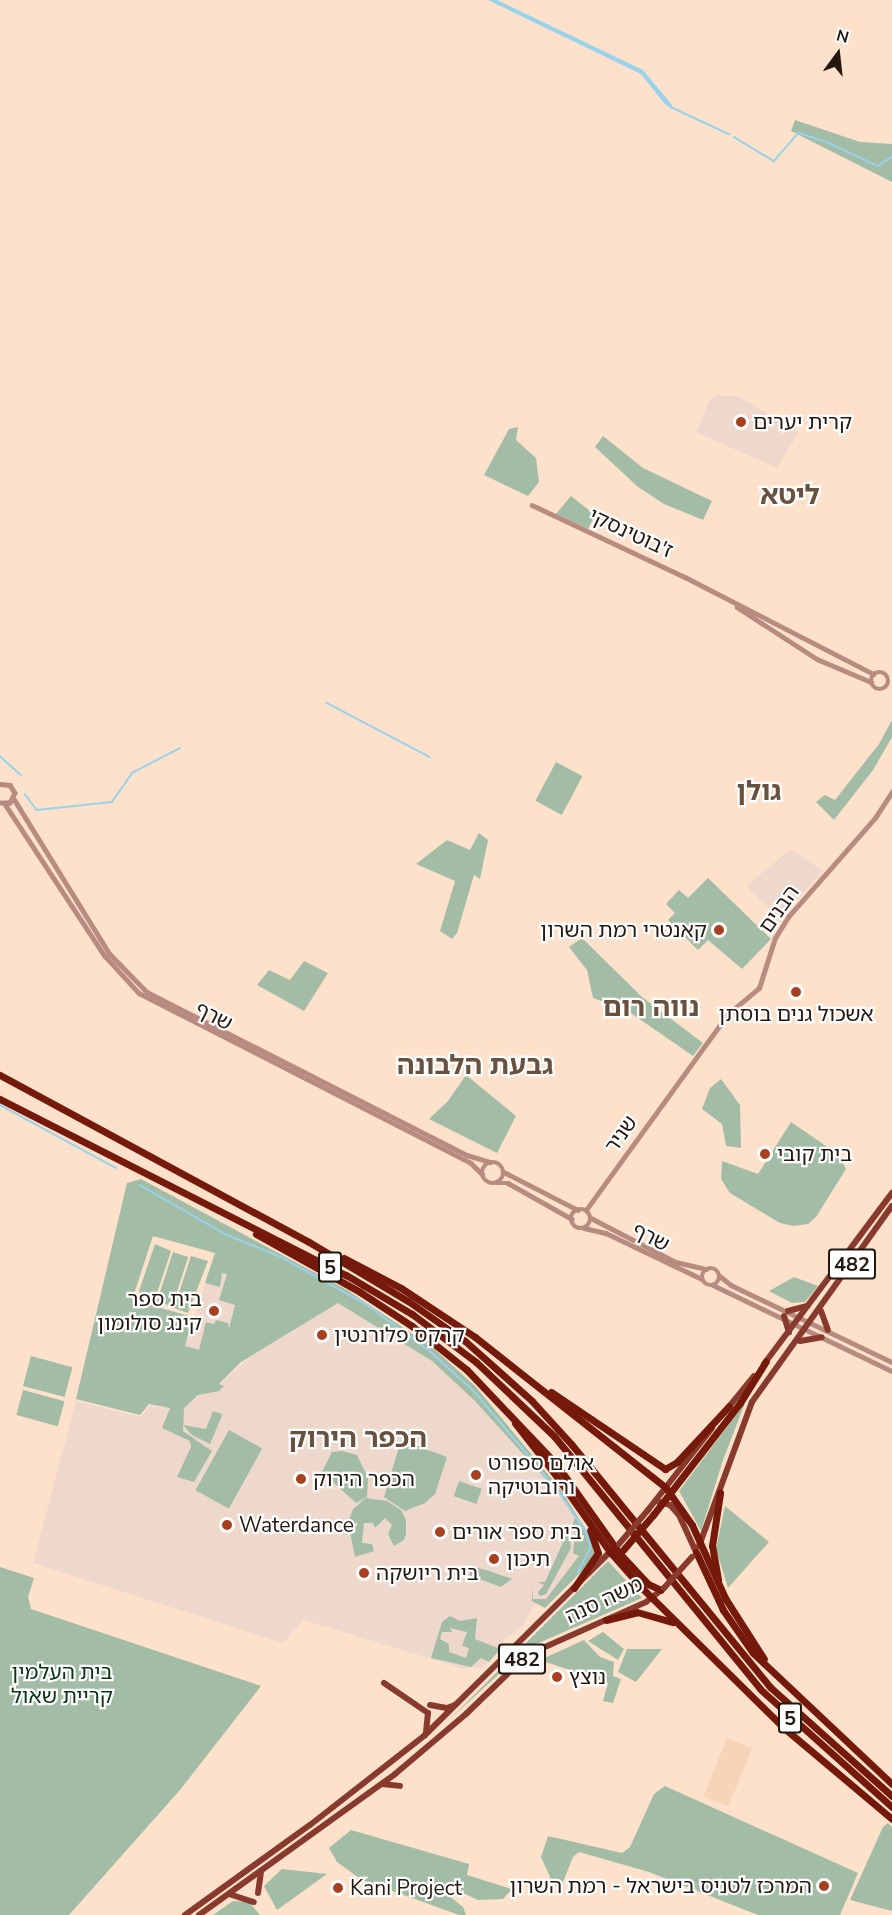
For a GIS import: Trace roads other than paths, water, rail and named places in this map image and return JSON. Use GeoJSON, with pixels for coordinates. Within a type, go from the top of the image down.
{"type":"FeatureCollection","features":[{"type":"Feature","properties":{"kind":"highway","name":"5"},"geometry":{"type":"LineString","coordinates":[[0,1075],[309,1242],[408,1301],[465,1341],[532,1401],[579,1454],[753,1669],[892,1796]]}},
{"type":"Feature","properties":{"kind":"highway","name":"5"},"geometry":{"type":"LineString","coordinates":[[0,1099],[346,1275],[412,1314],[476,1362],[554,1436],[760,1689],[892,1808]]}},
{"type":"Feature","properties":{"kind":"highway"},"geometry":{"type":"LineString","coordinates":[[159,1180],[377,1304],[421,1333],[497,1399],[557,1466],[618,1549],[620,1564],[784,1728],[892,1819]]}},
{"type":"Feature","properties":{"kind":"highway"},"geometry":{"type":"LineString","coordinates":[[309,1242],[401,1288],[531,1379],[665,1468],[677,1462],[729,1406]]}},
{"type":"Feature","properties":{"kind":"highway"},"geometry":{"type":"LineString","coordinates":[[618,1549],[651,1510],[664,1503],[669,1491],[740,1403],[766,1361]]}},
{"type":"Feature","properties":{"kind":"highway"},"geometry":{"type":"LineString","coordinates":[[531,1379],[669,1491],[700,1544],[726,1599],[755,1647],[799,1700]]}},
{"type":"Feature","properties":{"kind":"highway"},"geometry":{"type":"LineString","coordinates":[[497,1399],[552,1470],[648,1584],[663,1589]]}},
{"type":"Feature","properties":{"kind":"highway"},"geometry":{"type":"LineString","coordinates":[[552,1470],[598,1545],[594,1562],[574,1588]]}},
{"type":"Feature","properties":{"kind":"highway"},"geometry":{"type":"LineString","coordinates":[[720,1493],[712,1554],[726,1599]]}},
{"type":"Feature","properties":{"kind":"highway"},"geometry":{"type":"LineString","coordinates":[[694,1554],[737,1631],[799,1700],[892,1784]]}},
{"type":"Feature","properties":{"kind":"highway"},"geometry":{"type":"LineString","coordinates":[[606,1620],[648,1613],[681,1627]]}},
{"type":"Feature","properties":{"kind":"main road","name":"482"},"geometry":{"type":"LineString","coordinates":[[651,1510],[669,1491],[729,1406],[789,1333],[892,1193]]}},
{"type":"Feature","properties":{"kind":"main road","name":"482"},"geometry":{"type":"LineString","coordinates":[[813,1322],[892,1206]]}},
{"type":"Feature","properties":{"kind":"main road"},"geometry":{"type":"LineString","coordinates":[[789,1333],[786,1314],[810,1305]]}},
{"type":"Feature","properties":{"kind":"main road"},"geometry":{"type":"LineString","coordinates":[[821,1310],[828,1330]]}},
{"type":"Feature","properties":{"kind":"main road","name":"משה סנה"},"geometry":{"type":"LineString","coordinates":[[199,1915],[381,1784],[466,1714],[527,1655],[652,1598],[663,1589],[700,1544],[752,1402],[813,1322]]}},
{"type":"Feature","properties":{"kind":"main road"},"geometry":{"type":"LineString","coordinates":[[797,1344],[809,1337],[822,1337]]}},
{"type":"Feature","properties":{"kind":"main road"},"geometry":{"type":"LineString","coordinates":[[664,1503],[679,1515],[694,1554]]}},
{"type":"Feature","properties":{"kind":"main road","name":"משה סנה"},"geometry":{"type":"LineString","coordinates":[[185,1915],[310,1825],[425,1735],[574,1588],[618,1549]]}},
{"type":"Feature","properties":{"kind":"main road"},"geometry":{"type":"LineString","coordinates":[[384,1683],[428,1713],[430,1721],[425,1735]]}},
{"type":"Feature","properties":{"kind":"main road"},"geometry":{"type":"LineString","coordinates":[[430,1705],[447,1708],[458,1704]]}},
{"type":"Feature","properties":{"kind":"main road"},"geometry":{"type":"LineString","coordinates":[[381,1784],[400,1786]]}},
{"type":"Feature","properties":{"kind":"main road"},"geometry":{"type":"LineString","coordinates":[[258,1893],[261,1871]]}},
{"type":"Feature","properties":{"kind":"main road"},"geometry":{"type":"LineString","coordinates":[[228,1894],[245,1896],[254,1902]]}},
{"type":"Feature","properties":{"kind":"street","name":"ז'בוטינסקי"},"geometry":{"type":"LineString","coordinates":[[532,505],[874,674]]}},
{"type":"Feature","properties":{"kind":"street","name":"ז'בוטינסקי"},"geometry":{"type":"LineString","coordinates":[[714,593],[817,659],[871,682]]}},
{"type":"Feature","properties":{"kind":"street"},"geometry":{"type":"LineString","coordinates":[[883,672],[891,679],[889,688],[879,690],[871,682],[874,674],[883,672]]}},
{"type":"Feature","properties":{"kind":"street"},"geometry":{"type":"LineString","coordinates":[[0,777],[2,784]]}},
{"type":"Feature","properties":{"kind":"street","name":"שרף"},"geometry":{"type":"LineString","coordinates":[[2,784],[14,788],[14,799],[109,953],[147,992],[467,1155],[490,1162]]}},
{"type":"Feature","properties":{"kind":"street","name":"הבנים"},"geometry":{"type":"LineString","coordinates":[[682,1077],[728,1014],[759,988],[776,938],[788,917],[868,826],[892,792]]}},
{"type":"Feature","properties":{"kind":"street"},"geometry":{"type":"LineString","coordinates":[[2,803],[14,799]]}},
{"type":"Feature","properties":{"kind":"street","name":"שרף"},"geometry":{"type":"LineString","coordinates":[[2,803],[105,956],[139,993],[471,1163],[482,1173]]}},
{"type":"Feature","properties":{"kind":"street","name":"שניר"},"geometry":{"type":"LineString","coordinates":[[586,1210],[682,1077]]}},
{"type":"Feature","properties":{"kind":"street"},"geometry":{"type":"LineString","coordinates":[[490,1162],[498,1163],[504,1172],[578,1210],[586,1210],[591,1218],[584,1228],[576,1227],[572,1219],[508,1183],[487,1182],[482,1173],[490,1162]]}},
{"type":"Feature","properties":{"kind":"street"},"geometry":{"type":"LineString","coordinates":[[496,1183],[504,1172]]}},
{"type":"Feature","properties":{"kind":"street"},"geometry":{"type":"LineString","coordinates":[[572,1219],[578,1210]]}},
{"type":"Feature","properties":{"kind":"street","name":"שרף"},"geometry":{"type":"LineString","coordinates":[[591,1218],[676,1262],[715,1270],[720,1276]]}},
{"type":"Feature","properties":{"kind":"street","name":"שרף"},"geometry":{"type":"LineString","coordinates":[[584,1228],[606,1233],[713,1285]]}},
{"type":"Feature","properties":{"kind":"street"},"geometry":{"type":"LineString","coordinates":[[702,1279],[706,1269]]}},
{"type":"Feature","properties":{"kind":"street"},"geometry":{"type":"LineString","coordinates":[[892,1362],[801,1316],[786,1314],[713,1285],[720,1276],[786,1314],[796,1323],[892,1371]]}},
{"type":"Feature","properties":{"kind":"water"},"geometry":{"type":"Polygon","coordinates":[[[488,0],[497,0],[643,70],[672,105],[670,108],[663,102],[641,74],[488,0]]]}},
{"type":"Feature","properties":{"kind":"waterway"},"geometry":{"type":"LineString","coordinates":[[671,107],[729,134]]}},
{"type":"Feature","properties":{"kind":"waterway"},"geometry":{"type":"LineString","coordinates":[[734,137],[774,161],[798,133],[827,142],[878,166],[892,157]]}},
{"type":"Feature","properties":{"kind":"waterway"},"geometry":{"type":"LineString","coordinates":[[327,703],[430,757]]}},
{"type":"Feature","properties":{"kind":"waterway"},"geometry":{"type":"LineString","coordinates":[[25,794],[37,810],[112,802],[132,773],[180,748]]}},
{"type":"Feature","properties":{"kind":"waterway"},"geometry":{"type":"LineString","coordinates":[[0,756],[21,775]]}},
{"type":"Feature","properties":{"kind":"waterway"},"geometry":{"type":"LineString","coordinates":[[0,1105],[116,1168]]}},
{"type":"Feature","properties":{"kind":"waterway"},"geometry":{"type":"LineString","coordinates":[[140,1185],[225,1234],[281,1257],[366,1304],[431,1352],[474,1391],[560,1493],[587,1533],[591,1548],[578,1573]]}},
{"type":"Feature","properties":{"kind":"place","name":"קרית יערים"},"geometry":{"type":"Point","coordinates":[741,422]}},
{"type":"Feature","properties":{"kind":"place","name":"קאנטרי רמת השרון"},"geometry":{"type":"Point","coordinates":[719,930]}},
{"type":"Feature","properties":{"kind":"place","name":"אשכול גנים בוסתן"},"geometry":{"type":"Point","coordinates":[796,992]}},
{"type":"Feature","properties":{"kind":"place","name":"בית קובי"},"geometry":{"type":"Point","coordinates":[765,1154]}},
{"type":"Feature","properties":{"kind":"place","name":"בית ספר קינג סולומון"},"geometry":{"type":"Point","coordinates":[214,1311]}},
{"type":"Feature","properties":{"kind":"place","name":"קרקס פלורנטין"},"geometry":{"type":"Point","coordinates":[322,1335]}},
{"type":"Feature","properties":{"kind":"place","name":"אולם ספורט ורובוטיקה"},"geometry":{"type":"Point","coordinates":[476,1475]}},
{"type":"Feature","properties":{"kind":"place","name":"הכפר הירוק"},"geometry":{"type":"Point","coordinates":[301,1479]}},
{"type":"Feature","properties":{"kind":"place","name":"Waterdance"},"geometry":{"type":"Point","coordinates":[227,1525]}},
{"type":"Feature","properties":{"kind":"place","name":"בית ספר אורים"},"geometry":{"type":"Point","coordinates":[440,1532]}},
{"type":"Feature","properties":{"kind":"place","name":"תיכון"},"geometry":{"type":"Point","coordinates":[494,1559]}},
{"type":"Feature","properties":{"kind":"place","name":"בית ריושקה"},"geometry":{"type":"Point","coordinates":[364,1573]}},
{"type":"Feature","properties":{"kind":"place","name":"נוצץ"},"geometry":{"type":"Point","coordinates":[557,1677]}},
{"type":"Feature","properties":{"kind":"place","name":"המרכז לטניס בישראל - רמת השרון"},"geometry":{"type":"Point","coordinates":[824,1886]}},
{"type":"Feature","properties":{"kind":"place","name":"Kani Project"},"geometry":{"type":"Point","coordinates":[338,1888]}},
{"type":"Feature","properties":{"kind":"district","name":"ליטא"},"geometry":{"type":"Point","coordinates":[790,496]}},
{"type":"Feature","properties":{"kind":"district","name":"גולן"},"geometry":{"type":"Point","coordinates":[759,792]}},
{"type":"Feature","properties":{"kind":"district","name":"נווה רום"},"geometry":{"type":"Point","coordinates":[651,1008]}},
{"type":"Feature","properties":{"kind":"district","name":"גבעת הלבונה"},"geometry":{"type":"Point","coordinates":[475,1066]}},
{"type":"Feature","properties":{"kind":"district","name":"הכפר הירוק"},"geometry":{"type":"Point","coordinates":[358,1439]}},
{"type":"Feature","properties":{"kind":"park label","name":"בית העלמין קריית שאול"},"geometry":{"type":"Point","coordinates":[62,1684]}}]}
